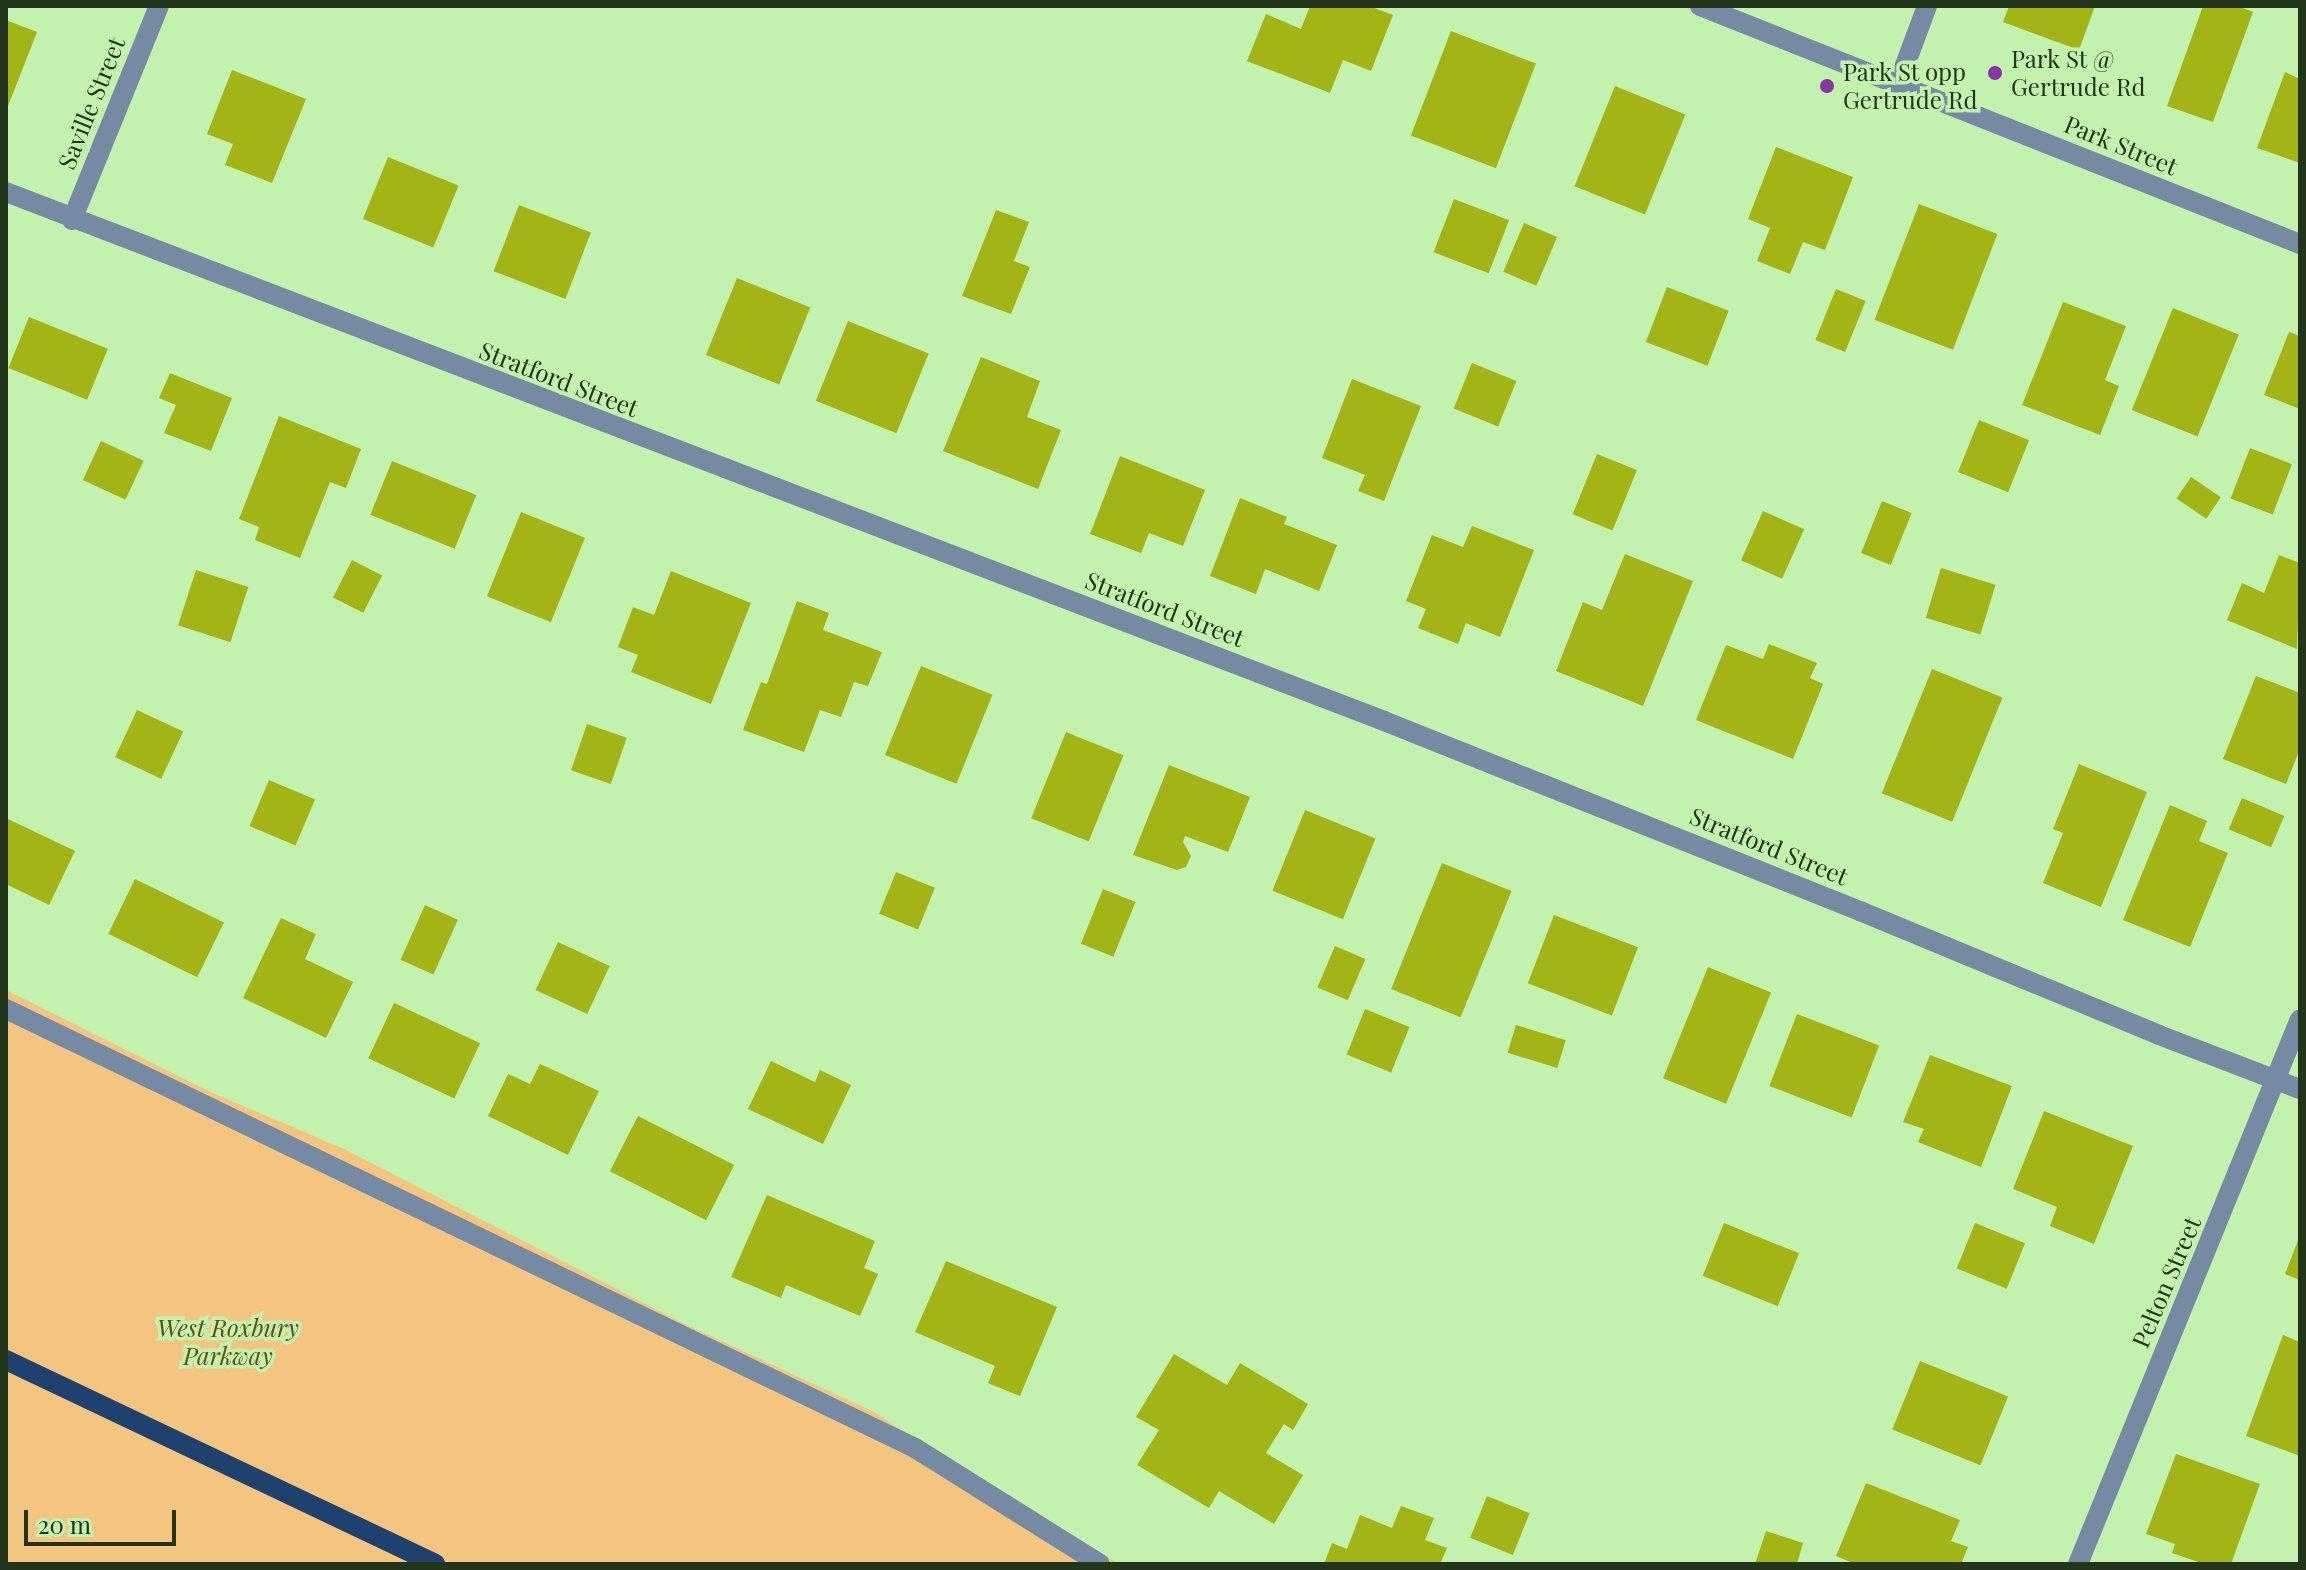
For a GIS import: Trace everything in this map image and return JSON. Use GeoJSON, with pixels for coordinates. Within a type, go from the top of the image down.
{"type":"FeatureCollection","features":[{"type":"Feature","properties":{"kind":"main road"},"geometry":{"type":"LineString","coordinates":[[6,1360],[435,1564]]}},
{"type":"Feature","properties":{"kind":"street","name":"Saville Street"},"geometry":{"type":"LineString","coordinates":[[72,220],[159,6]]}},
{"type":"Feature","properties":{"kind":"street","name":"Park Street"},"geometry":{"type":"LineString","coordinates":[[1700,6],[2300,244]]}},
{"type":"Feature","properties":{"kind":"street"},"geometry":{"type":"LineString","coordinates":[[1898,84],[1927,6]]}},
{"type":"Feature","properties":{"kind":"street","name":"Stratford Street"},"geometry":{"type":"LineString","coordinates":[[6,192],[72,220],[1384,721],[2159,1035],[2300,1089]]}},
{"type":"Feature","properties":{"kind":"street"},"geometry":{"type":"LineString","coordinates":[[6,1009],[915,1448],[1100,1564]]}},
{"type":"Feature","properties":{"kind":"street","name":"Pelton Street"},"geometry":{"type":"LineString","coordinates":[[2078,1564],[2278,1080],[2300,1019]]}},
{"type":"Feature","properties":{"kind":"green space","name":"West Roxbury Parkway"},"geometry":{"type":"Polygon","coordinates":[[[6,990],[206,1090],[344,1149],[687,1325],[874,1412],[998,1493],[1119,1564],[6,1564],[6,990]]]}},
{"type":"Feature","properties":{"kind":"building"},"geometry":{"type":"Polygon","coordinates":[[[1310,6],[1369,6],[1393,15],[1371,71],[1343,60],[1330,93],[1247,61],[1266,14],[1301,29],[1310,6]]]}},
{"type":"Feature","properties":{"kind":"building"},"geometry":{"type":"Polygon","coordinates":[[[2009,6],[2095,6],[2079,50],[2003,22],[2009,6]]]}},
{"type":"Feature","properties":{"kind":"building"},"geometry":{"type":"Polygon","coordinates":[[[2203,6],[2238,6],[2253,12],[2213,122],[2167,106],[2203,6]]]}},
{"type":"Feature","properties":{"kind":"building"},"geometry":{"type":"Polygon","coordinates":[[[6,20],[37,32],[6,111],[6,20]]]}},
{"type":"Feature","properties":{"kind":"building"},"geometry":{"type":"Polygon","coordinates":[[[1451,31],[1536,64],[1496,168],[1411,136],[1451,31]]]}},
{"type":"Feature","properties":{"kind":"building"},"geometry":{"type":"Polygon","coordinates":[[[232,70],[306,99],[272,183],[225,165],[233,144],[207,134],[232,70]]]}},
{"type":"Feature","properties":{"kind":"building"},"geometry":{"type":"Polygon","coordinates":[[[2285,72],[2300,79],[2300,163],[2257,148],[2285,72]]]}},
{"type":"Feature","properties":{"kind":"building"},"geometry":{"type":"Polygon","coordinates":[[[1615,86],[1685,114],[1645,215],[1575,186],[1615,86]]]}},
{"type":"Feature","properties":{"kind":"building"},"geometry":{"type":"Polygon","coordinates":[[[1776,147],[1853,177],[1825,250],[1803,242],[1790,274],[1757,261],[1770,228],[1748,219],[1776,147]]]}},
{"type":"Feature","properties":{"kind":"building"},"geometry":{"type":"Polygon","coordinates":[[[388,157],[458,185],[433,248],[363,219],[388,157]]]}},
{"type":"Feature","properties":{"kind":"building"},"geometry":{"type":"Polygon","coordinates":[[[1454,199],[1509,220],[1489,273],[1434,252],[1454,199]]]}},
{"type":"Feature","properties":{"kind":"building"},"geometry":{"type":"Polygon","coordinates":[[[1919,204],[1997,234],[1953,350],[1875,320],[1919,204]]]}},
{"type":"Feature","properties":{"kind":"building"},"geometry":{"type":"Polygon","coordinates":[[[519,205],[591,233],[565,299],[494,271],[519,205]]]}},
{"type":"Feature","properties":{"kind":"building"},"geometry":{"type":"Polygon","coordinates":[[[996,210],[1029,222],[1014,261],[1030,267],[1011,314],[962,296],[996,210]]]}},
{"type":"Feature","properties":{"kind":"building"},"geometry":{"type":"Polygon","coordinates":[[[1524,223],[1557,237],[1536,286],[1503,272],[1524,223]]]}},
{"type":"Feature","properties":{"kind":"building"},"geometry":{"type":"Polygon","coordinates":[[[737,278],[810,308],[779,385],[706,355],[737,278]]]}},
{"type":"Feature","properties":{"kind":"building"},"geometry":{"type":"Polygon","coordinates":[[[1667,287],[1729,311],[1707,366],[1646,342],[1667,287]]]}},
{"type":"Feature","properties":{"kind":"building"},"geometry":{"type":"Polygon","coordinates":[[[1836,289],[1866,301],[1845,352],[1815,340],[1836,289]]]}},
{"type":"Feature","properties":{"kind":"building"},"geometry":{"type":"Polygon","coordinates":[[[2063,302],[2126,326],[2105,380],[2119,386],[2100,435],[2022,405],[2063,302]]]}},
{"type":"Feature","properties":{"kind":"building"},"geometry":{"type":"Polygon","coordinates":[[[2173,308],[2239,335],[2198,437],[2132,410],[2173,308]]]}},
{"type":"Feature","properties":{"kind":"building"},"geometry":{"type":"Polygon","coordinates":[[[29,317],[108,349],[87,400],[8,368],[29,317]]]}},
{"type":"Feature","properties":{"kind":"building"},"geometry":{"type":"Polygon","coordinates":[[[848,321],[929,354],[896,433],[816,401],[848,321]]]}},
{"type":"Feature","properties":{"kind":"building"},"geometry":{"type":"Polygon","coordinates":[[[2289,332],[2300,336],[2300,409],[2264,395],[2289,332]]]}},
{"type":"Feature","properties":{"kind":"building"},"geometry":{"type":"Polygon","coordinates":[[[981,357],[1040,381],[1027,417],[1061,430],[1038,489],[943,451],[981,357]]]}},
{"type":"Feature","properties":{"kind":"building"},"geometry":{"type":"Polygon","coordinates":[[[1472,363],[1517,381],[1498,426],[1454,408],[1472,363]]]}},
{"type":"Feature","properties":{"kind":"building"},"geometry":{"type":"Polygon","coordinates":[[[170,373],[232,398],[211,451],[164,433],[176,405],[159,398],[170,373]]]}},
{"type":"Feature","properties":{"kind":"building"},"geometry":{"type":"Polygon","coordinates":[[[1352,379],[1421,406],[1384,501],[1358,491],[1365,475],[1322,458],[1352,379]]]}},
{"type":"Feature","properties":{"kind":"building"},"geometry":{"type":"Polygon","coordinates":[[[279,416],[361,449],[346,488],[330,482],[300,558],[255,540],[259,527],[239,519],[279,416]]]}},
{"type":"Feature","properties":{"kind":"building"},"geometry":{"type":"Polygon","coordinates":[[[1979,420],[2029,440],[2008,492],[1958,472],[1979,420]]]}},
{"type":"Feature","properties":{"kind":"building"},"geometry":{"type":"Polygon","coordinates":[[[101,441],[144,461],[125,500],[83,480],[101,441]]]}},
{"type":"Feature","properties":{"kind":"building"},"geometry":{"type":"Polygon","coordinates":[[[2250,448],[2292,464],[2273,515],[2231,498],[2250,448]]]}},
{"type":"Feature","properties":{"kind":"building"},"geometry":{"type":"Polygon","coordinates":[[[1597,454],[1637,470],[1613,530],[1573,514],[1597,454]]]}},
{"type":"Feature","properties":{"kind":"building"},"geometry":{"type":"Polygon","coordinates":[[[1120,456],[1205,490],[1183,546],[1149,533],[1141,553],[1090,534],[1120,456]]]}},
{"type":"Feature","properties":{"kind":"building"},"geometry":{"type":"Polygon","coordinates":[[[392,461],[476,495],[455,549],[370,515],[392,461]]]}},
{"type":"Feature","properties":{"kind":"building"},"geometry":{"type":"Polygon","coordinates":[[[2191,477],[2221,497],[2206,519],[2176,499],[2191,477]]]}},
{"type":"Feature","properties":{"kind":"building"},"geometry":{"type":"Polygon","coordinates":[[[1240,498],[1287,517],[1284,524],[1337,545],[1319,591],[1265,569],[1256,594],[1210,576],[1240,498]]]}},
{"type":"Feature","properties":{"kind":"building"},"geometry":{"type":"Polygon","coordinates":[[[1882,501],[1912,513],[1891,565],[1861,553],[1882,501]]]}},
{"type":"Feature","properties":{"kind":"building"},"geometry":{"type":"Polygon","coordinates":[[[1763,511],[1804,529],[1782,579],[1741,560],[1763,511]]]}},
{"type":"Feature","properties":{"kind":"building"},"geometry":{"type":"Polygon","coordinates":[[[521,512],[585,538],[551,622],[487,596],[521,512]]]}},
{"type":"Feature","properties":{"kind":"building"},"geometry":{"type":"Polygon","coordinates":[[[1472,526],[1534,550],[1500,637],[1466,623],[1458,644],[1418,628],[1426,609],[1406,601],[1432,535],[1463,547],[1472,526]]]}},
{"type":"Feature","properties":{"kind":"building"},"geometry":{"type":"Polygon","coordinates":[[[1625,554],[1693,581],[1643,706],[1556,671],[1583,602],[1602,610],[1625,554]]]}},
{"type":"Feature","properties":{"kind":"building"},"geometry":{"type":"Polygon","coordinates":[[[2279,555],[2300,563],[2297,649],[2227,620],[2242,583],[2264,593],[2279,555]]]}},
{"type":"Feature","properties":{"kind":"building"},"geometry":{"type":"Polygon","coordinates":[[[352,560],[382,575],[363,613],[333,597],[352,560]]]}},
{"type":"Feature","properties":{"kind":"building"},"geometry":{"type":"Polygon","coordinates":[[[1941,568],[1996,585],[1980,634],[1926,618],[1941,568]]]}},
{"type":"Feature","properties":{"kind":"building"},"geometry":{"type":"Polygon","coordinates":[[[196,570],[248,587],[230,642],[178,625],[196,570]]]}},
{"type":"Feature","properties":{"kind":"building"},"geometry":{"type":"Polygon","coordinates":[[[671,571],[751,603],[711,704],[631,672],[638,655],[618,647],[633,607],[654,615],[671,571]]]}},
{"type":"Feature","properties":{"kind":"building"},"geometry":{"type":"Polygon","coordinates":[[[797,601],[829,613],[823,630],[882,652],[868,686],[854,682],[841,717],[820,710],[804,752],[743,730],[761,682],[767,684],[797,601]]]}},
{"type":"Feature","properties":{"kind":"building"},"geometry":{"type":"Polygon","coordinates":[[[1769,644],[1817,663],[1810,678],[1823,684],[1793,759],[1696,720],[1726,645],[1763,659],[1769,644]]]}},
{"type":"Feature","properties":{"kind":"building"},"geometry":{"type":"Polygon","coordinates":[[[921,666],[992,695],[956,784],[885,755],[921,666]]]}},
{"type":"Feature","properties":{"kind":"building"},"geometry":{"type":"Polygon","coordinates":[[[1932,669],[2002,697],[1952,822],[1882,793],[1932,669]]]}},
{"type":"Feature","properties":{"kind":"building"},"geometry":{"type":"Polygon","coordinates":[[[2256,676],[2300,693],[2300,749],[2286,784],[2223,759],[2256,676]]]}},
{"type":"Feature","properties":{"kind":"building"},"geometry":{"type":"Polygon","coordinates":[[[137,710],[183,732],[161,779],[115,757],[137,710]]]}},
{"type":"Feature","properties":{"kind":"building"},"geometry":{"type":"Polygon","coordinates":[[[587,724],[627,738],[611,784],[571,770],[587,724]]]}},
{"type":"Feature","properties":{"kind":"building"},"geometry":{"type":"Polygon","coordinates":[[[1066,732],[1123,755],[1089,841],[1031,818],[1066,732]]]}},
{"type":"Feature","properties":{"kind":"building"},"geometry":{"type":"Polygon","coordinates":[[[2079,764],[2147,792],[2101,907],[2043,883],[2063,833],[2053,829],[2079,764]]]}},
{"type":"Feature","properties":{"kind":"building"},"geometry":{"type":"Polygon","coordinates":[[[1169,765],[1250,797],[1228,852],[1185,836],[1183,842],[1191,856],[1186,867],[1177,870],[1133,855],[1169,765]]]}},
{"type":"Feature","properties":{"kind":"building"},"geometry":{"type":"Polygon","coordinates":[[[269,780],[315,800],[295,846],[249,826],[269,780]]]}},
{"type":"Feature","properties":{"kind":"building"},"geometry":{"type":"Polygon","coordinates":[[[2242,798],[2284,816],[2271,847],[2229,829],[2242,798]]]}},
{"type":"Feature","properties":{"kind":"building"},"geometry":{"type":"Polygon","coordinates":[[[2170,805],[2207,821],[2199,841],[2228,853],[2190,947],[2123,920],[2170,805]]]}},
{"type":"Feature","properties":{"kind":"building"},"geometry":{"type":"Polygon","coordinates":[[[1305,810],[1375,838],[1343,919],[1272,891],[1305,810]]]}},
{"type":"Feature","properties":{"kind":"building"},"geometry":{"type":"Polygon","coordinates":[[[6,818],[75,851],[49,905],[6,884],[6,818]]]}},
{"type":"Feature","properties":{"kind":"building"},"geometry":{"type":"Polygon","coordinates":[[[1442,863],[1512,891],[1461,1017],[1391,989],[1442,863]]]}},
{"type":"Feature","properties":{"kind":"building"},"geometry":{"type":"Polygon","coordinates":[[[896,872],[935,888],[918,929],[879,914],[896,872]]]}},
{"type":"Feature","properties":{"kind":"building"},"geometry":{"type":"Polygon","coordinates":[[[135,879],[224,922],[197,977],[108,934],[135,879]]]}},
{"type":"Feature","properties":{"kind":"building"},"geometry":{"type":"Polygon","coordinates":[[[1103,889],[1135,902],[1113,957],[1081,944],[1103,889]]]}},
{"type":"Feature","properties":{"kind":"building"},"geometry":{"type":"Polygon","coordinates":[[[425,905],[458,920],[433,974],[401,960],[425,905]]]}},
{"type":"Feature","properties":{"kind":"building"},"geometry":{"type":"Polygon","coordinates":[[[1554,915],[1638,947],[1612,1015],[1528,983],[1554,915]]]}},
{"type":"Feature","properties":{"kind":"building"},"geometry":{"type":"Polygon","coordinates":[[[281,918],[316,934],[305,959],[353,982],[326,1038],[243,998],[281,918]]]}},
{"type":"Feature","properties":{"kind":"building"},"geometry":{"type":"Polygon","coordinates":[[[558,942],[610,966],[587,1014],[536,990],[558,942]]]}},
{"type":"Feature","properties":{"kind":"building"},"geometry":{"type":"Polygon","coordinates":[[[1335,946],[1365,959],[1348,1000],[1317,987],[1335,946]]]}},
{"type":"Feature","properties":{"kind":"building"},"geometry":{"type":"Polygon","coordinates":[[[1708,967],[1771,992],[1726,1104],[1663,1078],[1708,967]]]}},
{"type":"Feature","properties":{"kind":"building"},"geometry":{"type":"Polygon","coordinates":[[[394,1003],[480,1043],[454,1098],[368,1058],[394,1003]]]}},
{"type":"Feature","properties":{"kind":"building"},"geometry":{"type":"Polygon","coordinates":[[[1365,1009],[1410,1027],[1391,1072],[1347,1054],[1365,1009]]]}},
{"type":"Feature","properties":{"kind":"building"},"geometry":{"type":"Polygon","coordinates":[[[1797,1014],[1879,1046],[1852,1117],[1769,1086],[1797,1014]]]}},
{"type":"Feature","properties":{"kind":"building"},"geometry":{"type":"Polygon","coordinates":[[[1516,1025],[1566,1040],[1557,1068],[1508,1053],[1516,1025]]]}},
{"type":"Feature","properties":{"kind":"building"},"geometry":{"type":"Polygon","coordinates":[[[1930,1055],[2012,1086],[1981,1167],[1918,1142],[1924,1129],[1903,1122],[1930,1055]]]}},
{"type":"Feature","properties":{"kind":"building"},"geometry":{"type":"Polygon","coordinates":[[[771,1061],[815,1082],[820,1070],[851,1085],[823,1144],[748,1109],[771,1061]]]}},
{"type":"Feature","properties":{"kind":"building"},"geometry":{"type":"Polygon","coordinates":[[[540,1064],[599,1091],[568,1155],[488,1116],[508,1074],[530,1084],[540,1064]]]}},
{"type":"Feature","properties":{"kind":"building"},"geometry":{"type":"Polygon","coordinates":[[[2044,1111],[2133,1146],[2094,1244],[2050,1226],[2057,1207],[2013,1189],[2044,1111]]]}},
{"type":"Feature","properties":{"kind":"building"},"geometry":{"type":"Polygon","coordinates":[[[638,1116],[734,1165],[706,1220],[610,1171],[638,1116]]]}},
{"type":"Feature","properties":{"kind":"building"},"geometry":{"type":"Polygon","coordinates":[[[767,1195],[875,1241],[864,1268],[878,1274],[860,1316],[786,1285],[781,1298],[731,1277],[767,1195]]]}},
{"type":"Feature","properties":{"kind":"building"},"geometry":{"type":"Polygon","coordinates":[[[1724,1223],[1799,1253],[1778,1306],[1703,1276],[1724,1223]]]}},
{"type":"Feature","properties":{"kind":"building"},"geometry":{"type":"Polygon","coordinates":[[[1975,1223],[2025,1243],[2007,1289],[1957,1268],[1975,1223]]]}},
{"type":"Feature","properties":{"kind":"building"},"geometry":{"type":"Polygon","coordinates":[[[2300,1235],[2300,1280],[2285,1274],[2300,1235]]]}},
{"type":"Feature","properties":{"kind":"building"},"geometry":{"type":"Polygon","coordinates":[[[946,1261],[1057,1307],[1020,1396],[988,1383],[995,1366],[915,1332],[946,1261]]]}},
{"type":"Feature","properties":{"kind":"building"},"geometry":{"type":"Polygon","coordinates":[[[2283,1335],[2300,1342],[2300,1456],[2246,1436],[2283,1335]]]}},
{"type":"Feature","properties":{"kind":"building"},"geometry":{"type":"Polygon","coordinates":[[[1174,1354],[1227,1385],[1240,1363],[1308,1404],[1293,1430],[1284,1424],[1266,1453],[1303,1475],[1274,1524],[1219,1491],[1209,1508],[1137,1465],[1159,1430],[1136,1417],[1174,1354]]]}},
{"type":"Feature","properties":{"kind":"building"},"geometry":{"type":"Polygon","coordinates":[[[1920,1361],[2008,1397],[1980,1465],[1892,1430],[1920,1361]]]}},
{"type":"Feature","properties":{"kind":"building"},"geometry":{"type":"Polygon","coordinates":[[[2176,1454],[2260,1484],[2231,1564],[2204,1564],[2172,1553],[2175,1544],[2146,1534],[2176,1454]]]}},
{"type":"Feature","properties":{"kind":"building"},"geometry":{"type":"Polygon","coordinates":[[[1866,1483],[1960,1520],[1951,1541],[1968,1547],[1961,1564],[1855,1564],[1836,1556],[1866,1483]]]}},
{"type":"Feature","properties":{"kind":"building"},"geometry":{"type":"Polygon","coordinates":[[[1487,1496],[1530,1513],[1513,1555],[1470,1538],[1487,1496]]]}},
{"type":"Feature","properties":{"kind":"building"},"geometry":{"type":"Polygon","coordinates":[[[1401,1506],[1434,1518],[1425,1540],[1447,1548],[1440,1564],[1324,1564],[1332,1543],[1347,1549],[1360,1515],[1392,1528],[1401,1506]]]}},
{"type":"Feature","properties":{"kind":"building"},"geometry":{"type":"Polygon","coordinates":[[[1766,1531],[1803,1543],[1797,1564],[1755,1564],[1766,1531]]]}},
{"type":"Feature","properties":{"kind":"place","name":"Park St @ Gertrude Rd"},"geometry":{"type":"Point","coordinates":[1995,73]}},
{"type":"Feature","properties":{"kind":"place","name":"Park St opp Gertrude Rd"},"geometry":{"type":"Point","coordinates":[1827,86]}}]}
